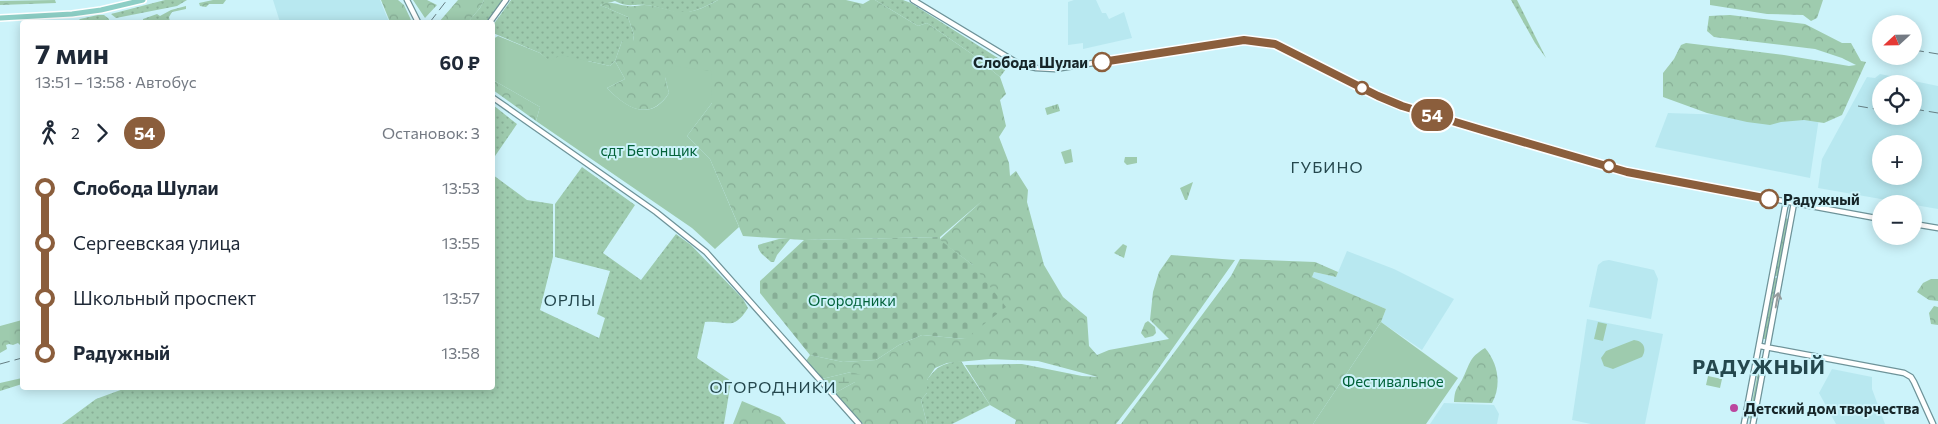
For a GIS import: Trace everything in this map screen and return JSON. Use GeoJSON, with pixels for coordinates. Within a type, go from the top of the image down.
{"type":"FeatureCollection","features":[{"type":"Feature","properties":{"kind":"main road"},"geometry":{"type":"LineString","coordinates":[[0,18],[100,10],[143,0]]}},
{"type":"Feature","properties":{"kind":"street"},"geometry":{"type":"LineString","coordinates":[[407,0],[417,20]]}},
{"type":"Feature","properties":{"kind":"street"},"geometry":{"type":"LineString","coordinates":[[491,20],[506,0]]}},
{"type":"Feature","properties":{"kind":"street"},"geometry":{"type":"LineString","coordinates":[[913,0],[1019,64],[1055,69],[1244,40],[1275,44],[1378,96],[1402,106],[1495,134],[1627,172],[1872,217]]}},
{"type":"Feature","properties":{"kind":"street"},"geometry":{"type":"LineString","coordinates":[[495,99],[656,212],[706,252],[859,424]]}},
{"type":"Feature","properties":{"kind":"street"},"geometry":{"type":"LineString","coordinates":[[1744,424],[1786,202]]}},
{"type":"Feature","properties":{"kind":"street"},"geometry":{"type":"LineString","coordinates":[[1753,424],[1794,203]]}},
{"type":"Feature","properties":{"kind":"street"},"geometry":{"type":"LineString","coordinates":[[1922,225],[1938,228]]}},
{"type":"Feature","properties":{"kind":"street"},"geometry":{"type":"LineString","coordinates":[[1760,346],[1904,373],[1912,379],[1933,424]]}},
{"type":"Feature","properties":{"kind":"shaded area"},"geometry":{"type":"Polygon","coordinates":[[[273,0],[380,0],[388,20],[279,20],[273,0]]]}},
{"type":"Feature","properties":{"kind":"shaded area"},"geometry":{"type":"Polygon","coordinates":[[[1074,0],[1096,0],[1102,13],[1106,13],[1109,19],[1124,12],[1132,38],[1083,49],[1083,43],[1068,45],[1068,2],[1074,0]]]}},
{"type":"Feature","properties":{"kind":"shaded area"},"geometry":{"type":"Polygon","coordinates":[[[1867,77],[1872,78],[1872,125],[1922,125],[1922,83],[1938,86],[1938,209],[1922,206],[1922,195],[1872,195],[1872,197],[1818,188],[1822,159],[1867,77]]]}},
{"type":"Feature","properties":{"kind":"shaded area"},"geometry":{"type":"Polygon","coordinates":[[[1668,113],[1819,118],[1810,178],[1655,147],[1668,113]]]}},
{"type":"Feature","properties":{"kind":"shaded area"},"geometry":{"type":"Polygon","coordinates":[[[1347,251],[1394,269],[1454,299],[1422,350],[1381,322],[1386,309],[1312,277],[1314,272],[1336,277],[1347,251]]]}},
{"type":"Feature","properties":{"kind":"shaded area"},"geometry":{"type":"Polygon","coordinates":[[[1609,260],[1654,270],[1658,279],[1651,319],[1589,307],[1598,265],[1603,261],[1609,260]]]}},
{"type":"Feature","properties":{"kind":"shaded area"},"geometry":{"type":"Polygon","coordinates":[[[1587,319],[1663,334],[1645,424],[1591,424],[1572,420],[1587,319]]]}},
{"type":"Feature","properties":{"kind":"shaded area"},"geometry":{"type":"Polygon","coordinates":[[[1832,369],[1872,377],[1872,389],[1885,424],[1836,424],[1819,393],[1832,369]]]}},
{"type":"Feature","properties":{"kind":"shaded area"},"geometry":{"type":"Polygon","coordinates":[[[1444,403],[1494,405],[1499,414],[1497,424],[1430,424],[1444,403]]]}},
{"type":"Feature","properties":{"kind":"green space"},"geometry":{"type":"Polygon","coordinates":[[[55,0],[56,3],[0,5],[0,1],[55,0]]]}},
{"type":"Feature","properties":{"kind":"green space"},"geometry":{"type":"Polygon","coordinates":[[[165,0],[187,0],[177,6],[116,18],[111,14],[165,0]]]}},
{"type":"Feature","properties":{"kind":"green space"},"geometry":{"type":"Polygon","coordinates":[[[226,0],[223,4],[209,4],[206,7],[200,6],[199,3],[226,0]]]}},
{"type":"Feature","properties":{"kind":"green space"},"geometry":{"type":"Polygon","coordinates":[[[381,0],[398,0],[404,5],[411,20],[389,20],[381,0]]]}},
{"type":"Feature","properties":{"kind":"green space"},"geometry":{"type":"Polygon","coordinates":[[[413,0],[427,0],[437,5],[425,18],[413,0]]]}},
{"type":"Feature","properties":{"kind":"green space"},"geometry":{"type":"Polygon","coordinates":[[[458,0],[484,0],[470,20],[441,20],[458,0]]]}},
{"type":"Feature","properties":{"kind":"green space"},"geometry":{"type":"Polygon","coordinates":[[[484,0],[503,0],[488,20],[470,20],[484,0]]]}},
{"type":"Feature","properties":{"kind":"green space"},"geometry":{"type":"Polygon","coordinates":[[[511,0],[718,0],[705,7],[685,13],[650,6],[627,5],[615,1],[600,5],[628,17],[634,35],[633,41],[622,41],[615,61],[610,66],[588,61],[550,62],[540,53],[495,34],[495,22],[511,0]]]}},
{"type":"Feature","properties":{"kind":"green space"},"geometry":{"type":"Polygon","coordinates":[[[718,0],[846,0],[863,4],[870,0],[875,0],[918,26],[927,23],[972,54],[1000,77],[1006,94],[1000,100],[1006,126],[999,137],[1009,163],[1010,176],[1016,171],[1028,190],[1027,202],[1044,265],[1063,297],[1087,317],[1089,346],[1097,355],[1109,350],[1169,339],[1150,320],[1153,292],[1159,272],[1171,255],[1235,260],[1156,372],[1116,424],[1015,424],[1016,420],[990,405],[965,365],[1022,364],[1082,376],[1098,377],[1038,361],[990,359],[947,363],[935,368],[927,380],[927,393],[921,400],[927,424],[863,424],[835,393],[855,382],[851,372],[822,379],[806,361],[810,355],[843,362],[876,360],[899,345],[922,335],[965,339],[973,265],[939,240],[982,201],[940,237],[804,240],[743,236],[710,159],[687,136],[712,103],[665,77],[669,93],[662,102],[646,110],[638,109],[622,102],[607,88],[625,79],[615,61],[622,41],[633,41],[634,35],[628,17],[600,5],[610,3],[630,6],[649,5],[677,12],[686,12],[700,9],[718,0]]]}},
{"type":"Feature","properties":{"kind":"green space"},"geometry":{"type":"Polygon","coordinates":[[[875,0],[903,0],[911,3],[1009,65],[1000,77],[972,54],[927,23],[918,26],[875,0]]]}},
{"type":"Feature","properties":{"kind":"green space"},"geometry":{"type":"Polygon","coordinates":[[[1511,0],[1517,0],[1546,58],[1535,43],[1511,0]]]}},
{"type":"Feature","properties":{"kind":"green space"},"geometry":{"type":"Polygon","coordinates":[[[1710,0],[1823,0],[1817,18],[1811,21],[1803,15],[1767,14],[1710,5],[1710,0]]]}},
{"type":"Feature","properties":{"kind":"green space"},"geometry":{"type":"Polygon","coordinates":[[[186,6],[186,9],[172,12],[170,20],[143,20],[157,14],[160,16],[171,10],[186,6]]]}},
{"type":"Feature","properties":{"kind":"green space"},"geometry":{"type":"Polygon","coordinates":[[[104,15],[109,20],[79,20],[104,15]]]}},
{"type":"Feature","properties":{"kind":"green space"},"geometry":{"type":"Polygon","coordinates":[[[1730,15],[1805,24],[1842,43],[1851,43],[1861,61],[1866,62],[1842,115],[1824,123],[1804,120],[1770,125],[1707,113],[1663,97],[1663,73],[1674,59],[1681,45],[1686,43],[1784,55],[1849,66],[1856,65],[1815,49],[1714,37],[1707,31],[1709,16],[1730,15]]]}},
{"type":"Feature","properties":{"kind":"green space","name":"сдт Бетонщик"},"geometry":{"type":"Polygon","coordinates":[[[498,36],[540,53],[550,61],[561,55],[610,66],[615,61],[625,79],[607,88],[623,102],[639,109],[647,110],[662,102],[669,93],[665,77],[673,66],[711,71],[712,103],[687,136],[710,159],[739,227],[715,249],[692,228],[536,121],[540,107],[495,81],[495,38],[498,36]]]}},
{"type":"Feature","properties":{"kind":"green space"},"geometry":{"type":"Polygon","coordinates":[[[495,81],[540,107],[536,121],[495,91],[495,81]]]}},
{"type":"Feature","properties":{"kind":"green space"},"geometry":{"type":"Polygon","coordinates":[[[1058,104],[1060,111],[1047,115],[1045,108],[1058,104]]]}},
{"type":"Feature","properties":{"kind":"green space"},"geometry":{"type":"Polygon","coordinates":[[[495,107],[517,124],[495,156],[495,107]]]}},
{"type":"Feature","properties":{"kind":"green space"},"geometry":{"type":"Polygon","coordinates":[[[1071,149],[1073,162],[1065,164],[1061,152],[1071,149]]]}},
{"type":"Feature","properties":{"kind":"green space"},"geometry":{"type":"Polygon","coordinates":[[[1125,157],[1137,157],[1137,163],[1127,165],[1124,162],[1125,157]]]}},
{"type":"Feature","properties":{"kind":"green space"},"geometry":{"type":"Polygon","coordinates":[[[582,167],[635,205],[603,253],[641,280],[676,234],[691,245],[743,299],[748,308],[738,320],[729,323],[705,322],[697,358],[731,381],[724,424],[62,424],[96,399],[121,390],[495,390],[495,176],[527,200],[553,204],[553,257],[540,310],[599,338],[605,318],[597,314],[610,271],[555,257],[555,204],[582,167]]]}},
{"type":"Feature","properties":{"kind":"green space"},"geometry":{"type":"Polygon","coordinates":[[[1193,182],[1187,200],[1185,200],[1180,188],[1193,182]]]}},
{"type":"Feature","properties":{"kind":"green space"},"geometry":{"type":"Polygon","coordinates":[[[1785,218],[1788,219],[1778,276],[1774,276],[1785,218]]]}},
{"type":"Feature","properties":{"kind":"green space","name":"Огородники"},"geometry":{"type":"Polygon","coordinates":[[[940,237],[940,240],[973,265],[1006,307],[965,339],[922,335],[899,345],[876,360],[843,362],[810,355],[760,293],[760,281],[804,240],[940,237]]]}},
{"type":"Feature","properties":{"kind":"green space"},"geometry":{"type":"Polygon","coordinates":[[[779,239],[790,239],[777,255],[774,262],[771,262],[761,253],[758,245],[779,239]]]}},
{"type":"Feature","properties":{"kind":"green space"},"geometry":{"type":"Polygon","coordinates":[[[1123,244],[1127,246],[1124,258],[1114,253],[1123,244]]]}},
{"type":"Feature","properties":{"kind":"green space"},"geometry":{"type":"Polygon","coordinates":[[[1240,259],[1315,262],[1338,272],[1336,277],[1314,272],[1312,277],[1386,309],[1381,322],[1313,424],[1121,424],[1231,276],[1240,259]]]}},
{"type":"Feature","properties":{"kind":"green space"},"geometry":{"type":"Polygon","coordinates":[[[1774,278],[1777,278],[1766,339],[1763,339],[1774,278]]]}},
{"type":"Feature","properties":{"kind":"green space"},"geometry":{"type":"Polygon","coordinates":[[[1931,279],[1938,279],[1938,301],[1929,300],[1917,292],[1923,283],[1931,279]]]}},
{"type":"Feature","properties":{"kind":"green space"},"geometry":{"type":"Polygon","coordinates":[[[1934,306],[1938,307],[1938,325],[1931,324],[1929,313],[1934,306]]]}},
{"type":"Feature","properties":{"kind":"green space"},"geometry":{"type":"Polygon","coordinates":[[[20,321],[20,345],[18,343],[6,345],[7,349],[0,353],[0,326],[20,321]]]}},
{"type":"Feature","properties":{"kind":"green space"},"geometry":{"type":"Polygon","coordinates":[[[1148,321],[1155,327],[1156,333],[1145,338],[1141,333],[1145,323],[1148,321]]]}},
{"type":"Feature","properties":{"kind":"green space","name":"Фестивальное"},"geometry":{"type":"Polygon","coordinates":[[[1381,322],[1458,378],[1426,424],[1313,424],[1381,322]]]}},
{"type":"Feature","properties":{"kind":"green space"},"geometry":{"type":"Polygon","coordinates":[[[1598,322],[1607,324],[1603,341],[1594,339],[1598,322]]]}},
{"type":"Feature","properties":{"kind":"green space"},"geometry":{"type":"Polygon","coordinates":[[[1634,340],[1644,346],[1642,357],[1613,369],[1604,366],[1601,358],[1606,351],[1634,340]]]}},
{"type":"Feature","properties":{"kind":"green space"},"geometry":{"type":"Polygon","coordinates":[[[1485,348],[1493,360],[1497,374],[1497,389],[1492,403],[1454,402],[1456,390],[1470,362],[1475,355],[1485,348]]]}},
{"type":"Feature","properties":{"kind":"green space"},"geometry":{"type":"Polygon","coordinates":[[[1761,357],[1764,358],[1751,419],[1749,418],[1761,357]]]}},
{"type":"Feature","properties":{"kind":"green space"},"geometry":{"type":"Polygon","coordinates":[[[961,361],[990,405],[952,424],[927,424],[921,400],[927,393],[927,380],[941,366],[961,361]]]}},
{"type":"Feature","properties":{"kind":"green space"},"geometry":{"type":"Polygon","coordinates":[[[851,372],[861,375],[855,382],[835,393],[836,388],[822,379],[851,372]]]}},
{"type":"Feature","properties":{"kind":"green space"},"geometry":{"type":"Polygon","coordinates":[[[1708,376],[1722,379],[1720,388],[1706,385],[1708,376]]]}},
{"type":"Feature","properties":{"kind":"green space"},"geometry":{"type":"Polygon","coordinates":[[[20,378],[20,385],[0,391],[0,383],[20,378]]]}},
{"type":"Feature","properties":{"kind":"green space"},"geometry":{"type":"Polygon","coordinates":[[[742,401],[780,417],[786,424],[733,424],[742,401]]]}},
{"type":"Feature","properties":{"kind":"railway"},"geometry":{"type":"LineString","coordinates":[[432,20],[447,0]]}},
{"type":"Feature","properties":{"kind":"railway"},"geometry":{"type":"LineString","coordinates":[[1922,51],[1938,54]]}},
{"type":"Feature","properties":{"kind":"railway"},"geometry":{"type":"LineString","coordinates":[[1858,106],[1872,108]]}},
{"type":"Feature","properties":{"kind":"railway"},"geometry":{"type":"LineString","coordinates":[[1922,110],[1938,113]]}},
{"type":"Feature","properties":{"kind":"railway"},"geometry":{"type":"LineString","coordinates":[[0,364],[20,359]]}},
{"type":"Feature","properties":{"kind":"bus line","name":"54"},"geometry":{"type":"LineString","coordinates":[[1102,62],[1244,40],[1263,41],[1275,44],[1378,96],[1402,106],[1627,172],[1769,199]]}},
{"type":"Feature","properties":{"kind":"place","name":"Слобода Шулаи"},"geometry":{"type":"Point","coordinates":[1102,62]}},
{"type":"Feature","properties":{"kind":"place","name":"Радужный"},"geometry":{"type":"Point","coordinates":[1769,199]}},
{"type":"Feature","properties":{"kind":"place","name":"Детский дом творчества"},"geometry":{"type":"Point","coordinates":[1734,408]}},
{"type":"Feature","properties":{"kind":"district","name":"ГУБИНО"},"geometry":{"type":"Point","coordinates":[1327,166]}},
{"type":"Feature","properties":{"kind":"district","name":"ОРЛЫ"},"geometry":{"type":"Point","coordinates":[570,299]}},
{"type":"Feature","properties":{"kind":"district","name":"РАДУЖНЫЙ"},"geometry":{"type":"Point","coordinates":[1759,366]}},
{"type":"Feature","properties":{"kind":"district","name":"ОГОРОДНИКИ"},"geometry":{"type":"Point","coordinates":[773,386]}}]}
